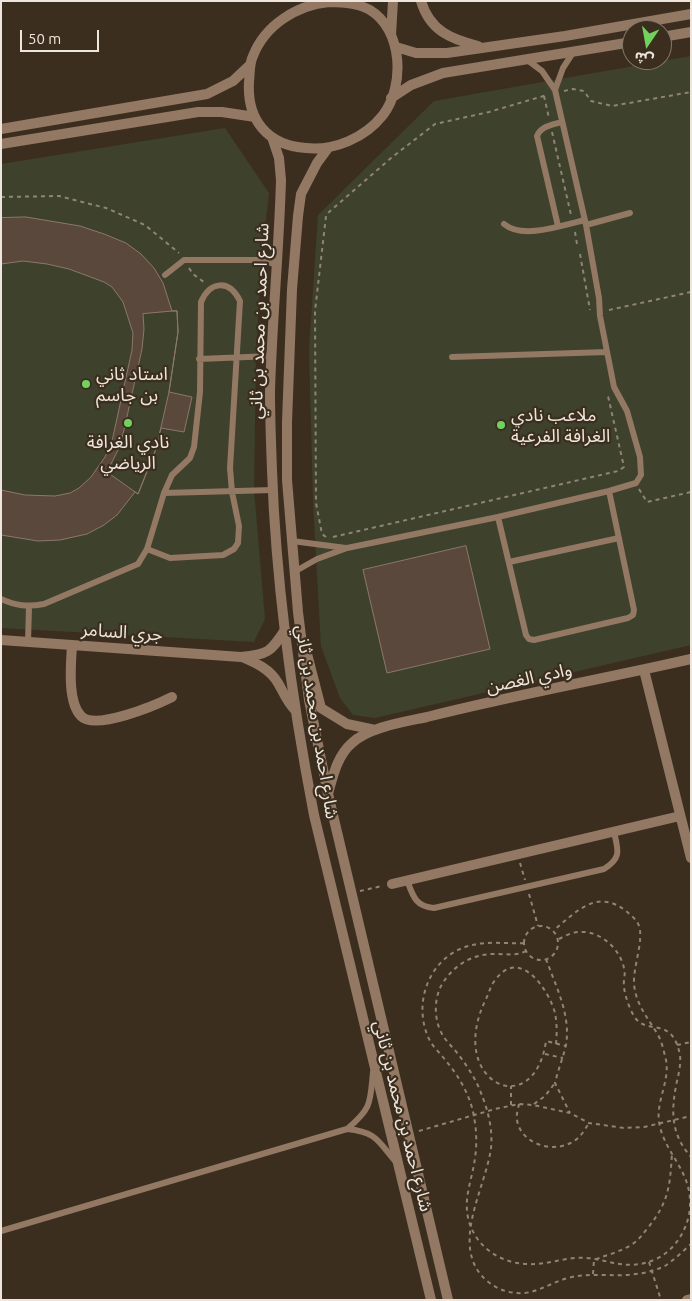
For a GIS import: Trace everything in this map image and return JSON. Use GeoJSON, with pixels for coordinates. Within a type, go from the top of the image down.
{"type":"FeatureCollection","features":[{"type":"Feature","properties":{"kind":"street"},"geometry":{"type":"LineString","coordinates":[[330,1],[370,9],[382,19],[392,35],[398,54],[397,74],[391,98],[383,115],[366,132],[349,141],[328,148],[316,149],[288,146],[272,137],[262,128],[255,117],[248,93],[250,65],[261,41],[278,23],[301,8],[313,3],[330,1]]}},
{"type":"Feature","properties":{"kind":"street"},"geometry":{"type":"LineString","coordinates":[[392,35],[393,1]]}},
{"type":"Feature","properties":{"kind":"street"},"geometry":{"type":"LineString","coordinates":[[421,1],[429,20],[442,32],[455,40],[484,48]]}},
{"type":"Feature","properties":{"kind":"street"},"geometry":{"type":"LineString","coordinates":[[396,47],[424,54],[447,53],[691,14]]}},
{"type":"Feature","properties":{"kind":"street"},"geometry":{"type":"LineString","coordinates":[[672,35],[691,32]]}},
{"type":"Feature","properties":{"kind":"street"},"geometry":{"type":"LineString","coordinates":[[391,98],[411,85],[443,73],[622,44]]}},
{"type":"Feature","properties":{"kind":"street"},"geometry":{"type":"LineString","coordinates":[[1,129],[207,94],[233,80],[250,65]]}},
{"type":"Feature","properties":{"kind":"street"},"geometry":{"type":"LineString","coordinates":[[1,144],[198,112],[216,112],[255,117]]}},
{"type":"Feature","properties":{"kind":"street","name":"شارع احمد بن محمد بن ثاني"},"geometry":{"type":"LineString","coordinates":[[272,137],[279,158],[281,180],[270,392],[273,490],[284,630],[295,710],[317,824],[431,1300]]}},
{"type":"Feature","properties":{"kind":"street","name":"شارع احمد بن محمد بن ثاني"},"geometry":{"type":"LineString","coordinates":[[328,148],[317,163],[301,194],[292,289],[287,422],[287,489],[294,572],[309,700],[328,794],[448,1300]]}},
{"type":"Feature","properties":{"kind":"street","name":"وادي الغصن"},"geometry":{"type":"LineString","coordinates":[[300,627],[321,708],[347,724],[375,730]]}},
{"type":"Feature","properties":{"kind":"street","name":"جري السامر"},"geometry":{"type":"LineString","coordinates":[[1,640],[241,657],[263,654],[272,650],[284,630]]}},
{"type":"Feature","properties":{"kind":"street"},"geometry":{"type":"LineString","coordinates":[[72,645],[71,677],[73,700],[82,718],[90,720],[122,717],[172,697]]}},
{"type":"Feature","properties":{"kind":"street","name":"جري السامر"},"geometry":{"type":"LineString","coordinates":[[241,657],[273,675],[295,710]]}},
{"type":"Feature","properties":{"kind":"street","name":"وادي الغصن"},"geometry":{"type":"LineString","coordinates":[[328,794],[342,753],[353,742],[375,730],[448,712],[691,659]]}},
{"type":"Feature","properties":{"kind":"street"},"geometry":{"type":"LineString","coordinates":[[644,670],[691,858]]}},
{"type":"Feature","properties":{"kind":"street"},"geometry":{"type":"LineString","coordinates":[[392,884],[680,816]]}},
{"type":"Feature","properties":{"kind":"lane"},"geometry":{"type":"LineString","coordinates":[[555,91],[563,68],[574,51]]}},
{"type":"Feature","properties":{"kind":"lane"},"geometry":{"type":"LineString","coordinates":[[294,572],[317,559],[347,548],[498,517],[609,491],[636,483],[641,475],[640,457],[627,411],[614,387],[586,222],[555,91],[542,71],[526,58]]}},
{"type":"Feature","properties":{"kind":"lane"},"geometry":{"type":"LineString","coordinates":[[558,226],[537,136],[542,129],[562,122]]}},
{"type":"Feature","properties":{"kind":"lane"},"geometry":{"type":"LineString","coordinates":[[504,224],[506,227],[520,231],[534,231],[630,213]]}},
{"type":"Feature","properties":{"kind":"lane"},"geometry":{"type":"LineString","coordinates":[[165,274],[184,260],[261,260],[277,265]]}},
{"type":"Feature","properties":{"kind":"lane"},"geometry":{"type":"LineString","coordinates":[[1,599],[12,604],[29,607],[44,604],[138,564],[147,549],[164,493],[172,475],[190,458],[194,447],[200,392],[201,302],[205,292],[211,288],[229,287],[235,292],[240,301],[230,468],[232,492],[239,526],[238,543],[234,549],[223,555],[170,558],[147,549]]}},
{"type":"Feature","properties":{"kind":"lane"},"geometry":{"type":"LineString","coordinates":[[452,357],[608,352]]}},
{"type":"Feature","properties":{"kind":"lane"},"geometry":{"type":"LineString","coordinates":[[200,360],[272,356]]}},
{"type":"Feature","properties":{"kind":"lane"},"geometry":{"type":"LineString","coordinates":[[164,493],[273,490]]}},
{"type":"Feature","properties":{"kind":"lane"},"geometry":{"type":"LineString","coordinates":[[498,517],[526,634],[529,639],[534,640],[628,618],[633,615],[634,610],[609,491]]}},
{"type":"Feature","properties":{"kind":"lane"},"geometry":{"type":"LineString","coordinates":[[509,562],[619,538]]}},
{"type":"Feature","properties":{"kind":"lane"},"geometry":{"type":"LineString","coordinates":[[292,541],[347,548]]}},
{"type":"Feature","properties":{"kind":"lane"},"geometry":{"type":"LineString","coordinates":[[28,642],[29,607]]}},
{"type":"Feature","properties":{"kind":"lane"},"geometry":{"type":"LineString","coordinates":[[407,880],[414,898],[424,907],[434,908],[604,869],[614,863],[618,852],[614,832]]}},
{"type":"Feature","properties":{"kind":"lane"},"geometry":{"type":"LineString","coordinates":[[347,1129],[369,1106],[374,1063]]}},
{"type":"Feature","properties":{"kind":"lane"},"geometry":{"type":"LineString","coordinates":[[1,1231],[347,1129],[361,1131],[380,1141],[399,1166]]}},
{"type":"Feature","properties":{"kind":"path"},"geometry":{"type":"LineString","coordinates":[[607,391],[624,467],[618,470],[327,538],[322,534],[316,503],[315,311],[328,212],[391,158],[435,124],[489,112],[555,91],[573,89],[584,91],[591,100],[612,106],[691,92]]}},
{"type":"Feature","properties":{"kind":"path"},"geometry":{"type":"LineString","coordinates":[[544,96],[578,244]]}},
{"type":"Feature","properties":{"kind":"path"},"geometry":{"type":"LineString","coordinates":[[1,197],[59,196],[106,208],[145,225],[177,250],[193,274],[211,288]]}},
{"type":"Feature","properties":{"kind":"path"},"geometry":{"type":"LineString","coordinates":[[580,254],[592,316]]}},
{"type":"Feature","properties":{"kind":"path"},"geometry":{"type":"LineString","coordinates":[[599,306],[608,304],[609,311],[691,292]]}},
{"type":"Feature","properties":{"kind":"path"},"geometry":{"type":"LineString","coordinates":[[636,483],[647,502],[691,492]]}},
{"type":"Feature","properties":{"kind":"path"},"geometry":{"type":"LineString","coordinates":[[518,854],[538,926]]}},
{"type":"Feature","properties":{"kind":"path"},"geometry":{"type":"LineString","coordinates":[[352,893],[392,884]]}},
{"type":"Feature","properties":{"kind":"path"},"geometry":{"type":"LineString","coordinates":[[526,951],[514,955],[482,954],[467,960],[456,966],[447,977],[436,999],[435,1009],[438,1024],[444,1038],[457,1052],[472,1074],[481,1093],[490,1121],[491,1149],[482,1188],[470,1225],[479,1242],[488,1251],[498,1258],[514,1263],[530,1265],[579,1258],[635,1266],[649,1262],[670,1250],[687,1224],[690,1206],[689,1185],[667,1144],[659,1123],[659,1109],[667,1070],[666,1059],[659,1036],[651,1026],[638,1002],[634,984],[640,936],[639,925],[621,907],[603,901],[591,902],[554,930]]}},
{"type":"Feature","properties":{"kind":"path"},"geometry":{"type":"LineString","coordinates":[[538,926],[549,927],[554,930],[559,939],[558,950],[551,957],[535,959],[526,951],[524,943],[528,932],[538,926]]}},
{"type":"Feature","properties":{"kind":"path"},"geometry":{"type":"LineString","coordinates":[[559,939],[573,932],[596,934],[604,938],[621,958],[625,969],[624,987],[628,1002],[636,1019],[643,1024],[660,1027],[670,1033],[677,1045],[680,1056],[672,1110],[673,1120],[678,1135],[691,1157]]}},
{"type":"Feature","properties":{"kind":"path"},"geometry":{"type":"LineString","coordinates":[[524,943],[473,944],[462,948],[450,955],[433,972],[425,987],[422,1002],[422,1019],[431,1044],[456,1076],[466,1093],[474,1116],[476,1145],[467,1198],[467,1209],[470,1225],[470,1246],[477,1268],[484,1279],[502,1290],[512,1293],[526,1293],[539,1290],[563,1279],[580,1275],[633,1275],[651,1270],[664,1266],[691,1244]]}},
{"type":"Feature","properties":{"kind":"path"},"geometry":{"type":"LineString","coordinates":[[533,1105],[545,1096],[555,1082],[566,1046],[568,1027],[565,1010],[546,959]]}},
{"type":"Feature","properties":{"kind":"path"},"geometry":{"type":"LineString","coordinates":[[556,1044],[555,1012],[538,980],[531,973],[521,969],[510,968],[502,972],[495,980],[476,1022],[474,1035],[478,1063],[485,1073],[500,1085],[512,1086],[526,1082],[535,1074],[544,1054],[546,1041],[556,1044],[566,1046]]}},
{"type":"Feature","properties":{"kind":"path"},"geometry":{"type":"LineString","coordinates":[[677,1045],[691,1042]]}},
{"type":"Feature","properties":{"kind":"path"},"geometry":{"type":"LineString","coordinates":[[544,1054],[563,1058]]}},
{"type":"Feature","properties":{"kind":"path"},"geometry":{"type":"LineString","coordinates":[[555,1082],[570,1113]]}},
{"type":"Feature","properties":{"kind":"path"},"geometry":{"type":"LineString","coordinates":[[511,1105],[512,1086]]}},
{"type":"Feature","properties":{"kind":"path"},"geometry":{"type":"LineString","coordinates":[[409,1134],[487,1111],[519,1104],[570,1113],[589,1123],[624,1128],[644,1127],[691,1116]]}},
{"type":"Feature","properties":{"kind":"path"},"geometry":{"type":"LineString","coordinates":[[519,1104],[516,1117],[519,1126],[532,1141],[540,1145],[554,1148],[572,1143],[580,1137],[589,1123]]}},
{"type":"Feature","properties":{"kind":"path"},"geometry":{"type":"LineString","coordinates":[[594,1260],[628,1247],[637,1241],[656,1218],[667,1199],[670,1187],[672,1153]]}},
{"type":"Feature","properties":{"kind":"path"},"geometry":{"type":"LineString","coordinates":[[593,1274],[594,1260]]}},
{"type":"Feature","properties":{"kind":"path"},"geometry":{"type":"LineString","coordinates":[[649,1262],[661,1300]]}},
{"type":"Feature","properties":{"kind":"green space","name":"ملاعب نادي الغرافة الفرعية"},"geometry":{"type":"Polygon","coordinates":[[[691,56],[691,645],[375,718],[353,715],[340,698],[321,646],[313,501],[309,350],[318,215],[434,101],[622,68],[622,70],[672,70],[672,59],[691,56]]]}},
{"type":"Feature","properties":{"kind":"green space","name":"نادي الغرافة الرياضي"},"geometry":{"type":"Polygon","coordinates":[[[225,128],[269,193],[261,264],[256,356],[254,490],[265,619],[254,642],[1,628],[1,164],[225,128]]]}},
{"type":"Feature","properties":{"kind":"building"},"geometry":{"type":"Polygon","coordinates":[[[26,217],[80,226],[104,234],[126,243],[141,254],[154,268],[163,283],[172,311],[177,311],[178,332],[169,392],[192,397],[184,432],[161,428],[156,449],[138,494],[135,492],[117,515],[104,525],[87,534],[60,540],[38,541],[1,535],[1,490],[25,495],[55,496],[70,493],[91,477],[105,457],[112,441],[132,350],[133,333],[123,302],[112,287],[104,282],[69,269],[47,264],[23,261],[1,264],[1,218],[26,217]]]}},
{"type":"Feature","properties":{"kind":"building"},"geometry":{"type":"Polygon","coordinates":[[[177,311],[178,332],[169,392],[156,449],[138,494],[107,472],[119,448],[124,430],[142,349],[143,314],[177,311]]]}},
{"type":"Feature","properties":{"kind":"building"},"geometry":{"type":"Polygon","coordinates":[[[466,546],[490,649],[387,673],[363,570],[466,546]]]}},
{"type":"Feature","properties":{"kind":"place","name":"استاد ثاني بن جاسم"},"geometry":{"type":"Point","coordinates":[86,384]}},
{"type":"Feature","properties":{"kind":"place","name":"نادي الغرافة الرياضي"},"geometry":{"type":"Point","coordinates":[128,423]}},
{"type":"Feature","properties":{"kind":"place","name":"ملاعب نادي الغرافة الفرعية"},"geometry":{"type":"Point","coordinates":[501,425]}}]}
